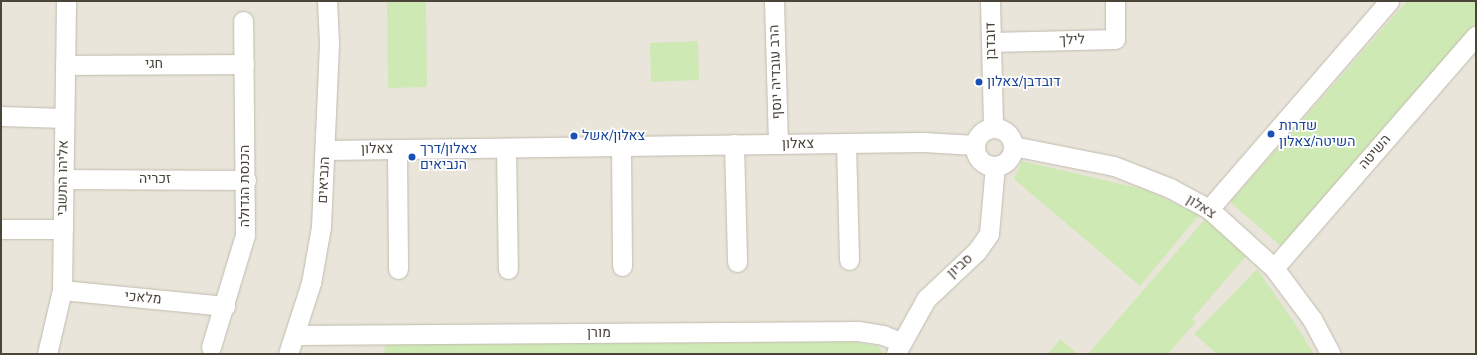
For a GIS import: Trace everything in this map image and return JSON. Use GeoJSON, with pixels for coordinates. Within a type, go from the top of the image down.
{"type":"FeatureCollection","features":[{"type":"Feature","properties":{"kind":"street","name":"אליהו התשבי"},"geometry":{"type":"LineString","coordinates":[[47,354],[62,290],[66,1]]}},
{"type":"Feature","properties":{"kind":"street","name":"הנביאים"},"geometry":{"type":"LineString","coordinates":[[288,354],[311,283],[318,250],[326,150],[327,1]]}},
{"type":"Feature","properties":{"kind":"street","name":"הרב עובדיה יוסף"},"geometry":{"type":"LineString","coordinates":[[774,1],[778,144]]}},
{"type":"Feature","properties":{"kind":"street","name":"דובדבן"},"geometry":{"type":"LineString","coordinates":[[990,1],[993,128]]}},
{"type":"Feature","properties":{"kind":"street","name":"לילך"},"geometry":{"type":"LineString","coordinates":[[991,42],[1115,39],[1115,1]]}},
{"type":"Feature","properties":{"kind":"street"},"geometry":{"type":"LineString","coordinates":[[1209,210],[1390,1]]}},
{"type":"Feature","properties":{"kind":"street","name":"הכנסת הגדולה"},"geometry":{"type":"LineString","coordinates":[[211,347],[225,306],[245,235],[246,180],[243,21]]}},
{"type":"Feature","properties":{"kind":"street","name":"השיטה"},"geometry":{"type":"LineString","coordinates":[[1274,268],[1476,36]]}},
{"type":"Feature","properties":{"kind":"street","name":"חגי"},"geometry":{"type":"LineString","coordinates":[[65,65],[244,64]]}},
{"type":"Feature","properties":{"kind":"street"},"geometry":{"type":"LineString","coordinates":[[1,116],[64,118]]}},
{"type":"Feature","properties":{"kind":"street"},"geometry":{"type":"LineString","coordinates":[[993,128],[1007,133],[1013,146],[1008,160],[995,166],[979,159],[975,145],[982,132],[993,128]]}},
{"type":"Feature","properties":{"kind":"street","name":"צאלון"},"geometry":{"type":"LineString","coordinates":[[326,150],[923,142],[975,145]]}},
{"type":"Feature","properties":{"kind":"street"},"geometry":{"type":"LineString","coordinates":[[846,143],[849,260]]}},
{"type":"Feature","properties":{"kind":"street"},"geometry":{"type":"LineString","coordinates":[[734,144],[738,262]]}},
{"type":"Feature","properties":{"kind":"street"},"geometry":{"type":"LineString","coordinates":[[621,146],[622,266]]}},
{"type":"Feature","properties":{"kind":"street","name":"צאלון"},"geometry":{"type":"LineString","coordinates":[[1013,146],[1114,166],[1170,188],[1209,210],[1274,268],[1312,319],[1330,354]]}},
{"type":"Feature","properties":{"kind":"street"},"geometry":{"type":"LineString","coordinates":[[506,148],[508,269]]}},
{"type":"Feature","properties":{"kind":"street"},"geometry":{"type":"LineString","coordinates":[[397,149],[398,269]]}},
{"type":"Feature","properties":{"kind":"street","name":"סביון"},"geometry":{"type":"LineString","coordinates":[[898,348],[926,299],[977,251],[989,234],[995,166]]}},
{"type":"Feature","properties":{"kind":"street","name":"זכריה"},"geometry":{"type":"LineString","coordinates":[[63,179],[246,180]]}},
{"type":"Feature","properties":{"kind":"street"},"geometry":{"type":"LineString","coordinates":[[1,228],[62,229]]}},
{"type":"Feature","properties":{"kind":"street","name":"מלאכי"},"geometry":{"type":"LineString","coordinates":[[62,290],[225,306]]}},
{"type":"Feature","properties":{"kind":"street","name":"מורן"},"geometry":{"type":"LineString","coordinates":[[295,335],[858,331],[883,335],[898,348]]}},
{"type":"Feature","properties":{"kind":"shaded area"},"geometry":{"type":"Polygon","coordinates":[[[1,1],[1476,1],[1476,354],[1,354],[1,1]]]}},
{"type":"Feature","properties":{"kind":"green space"},"geometry":{"type":"Polygon","coordinates":[[[387,1],[426,1],[427,87],[388,88],[387,1]]]}},
{"type":"Feature","properties":{"kind":"green space"},"geometry":{"type":"Polygon","coordinates":[[[1407,1],[1476,1],[1476,23],[1282,247],[1230,202],[1407,1]]]}},
{"type":"Feature","properties":{"kind":"green space"},"geometry":{"type":"Polygon","coordinates":[[[698,41],[699,80],[651,82],[650,43],[698,41]]]}},
{"type":"Feature","properties":{"kind":"green space"},"geometry":{"type":"Polygon","coordinates":[[[1022,161],[1147,190],[1199,215],[1140,286],[1014,179],[1022,161]]]}},
{"type":"Feature","properties":{"kind":"green space"},"geometry":{"type":"Polygon","coordinates":[[[1205,219],[1247,255],[1192,319],[1196,322],[1168,354],[1088,354],[1205,219]]]}},
{"type":"Feature","properties":{"kind":"green space"},"geometry":{"type":"Polygon","coordinates":[[[1257,269],[1294,322],[1314,354],[1217,354],[1194,334],[1257,269]]]}},
{"type":"Feature","properties":{"kind":"green space"},"geometry":{"type":"Polygon","coordinates":[[[1060,339],[1078,354],[1048,354],[1060,339]]]}},
{"type":"Feature","properties":{"kind":"green space"},"geometry":{"type":"Polygon","coordinates":[[[853,342],[878,346],[884,354],[384,354],[385,344],[853,342]]]}},
{"type":"Feature","properties":{"kind":"place","name":"דובדבן/צאלון"},"geometry":{"type":"Point","coordinates":[979,82]}},
{"type":"Feature","properties":{"kind":"place","name":"שדרות השיטה/צאלון"},"geometry":{"type":"Point","coordinates":[1271,134]}},
{"type":"Feature","properties":{"kind":"place","name":"צאלון/אשל"},"geometry":{"type":"Point","coordinates":[574,136]}},
{"type":"Feature","properties":{"kind":"place","name":"צאלון/דרך הנביאים"},"geometry":{"type":"Point","coordinates":[412,157]}}]}
